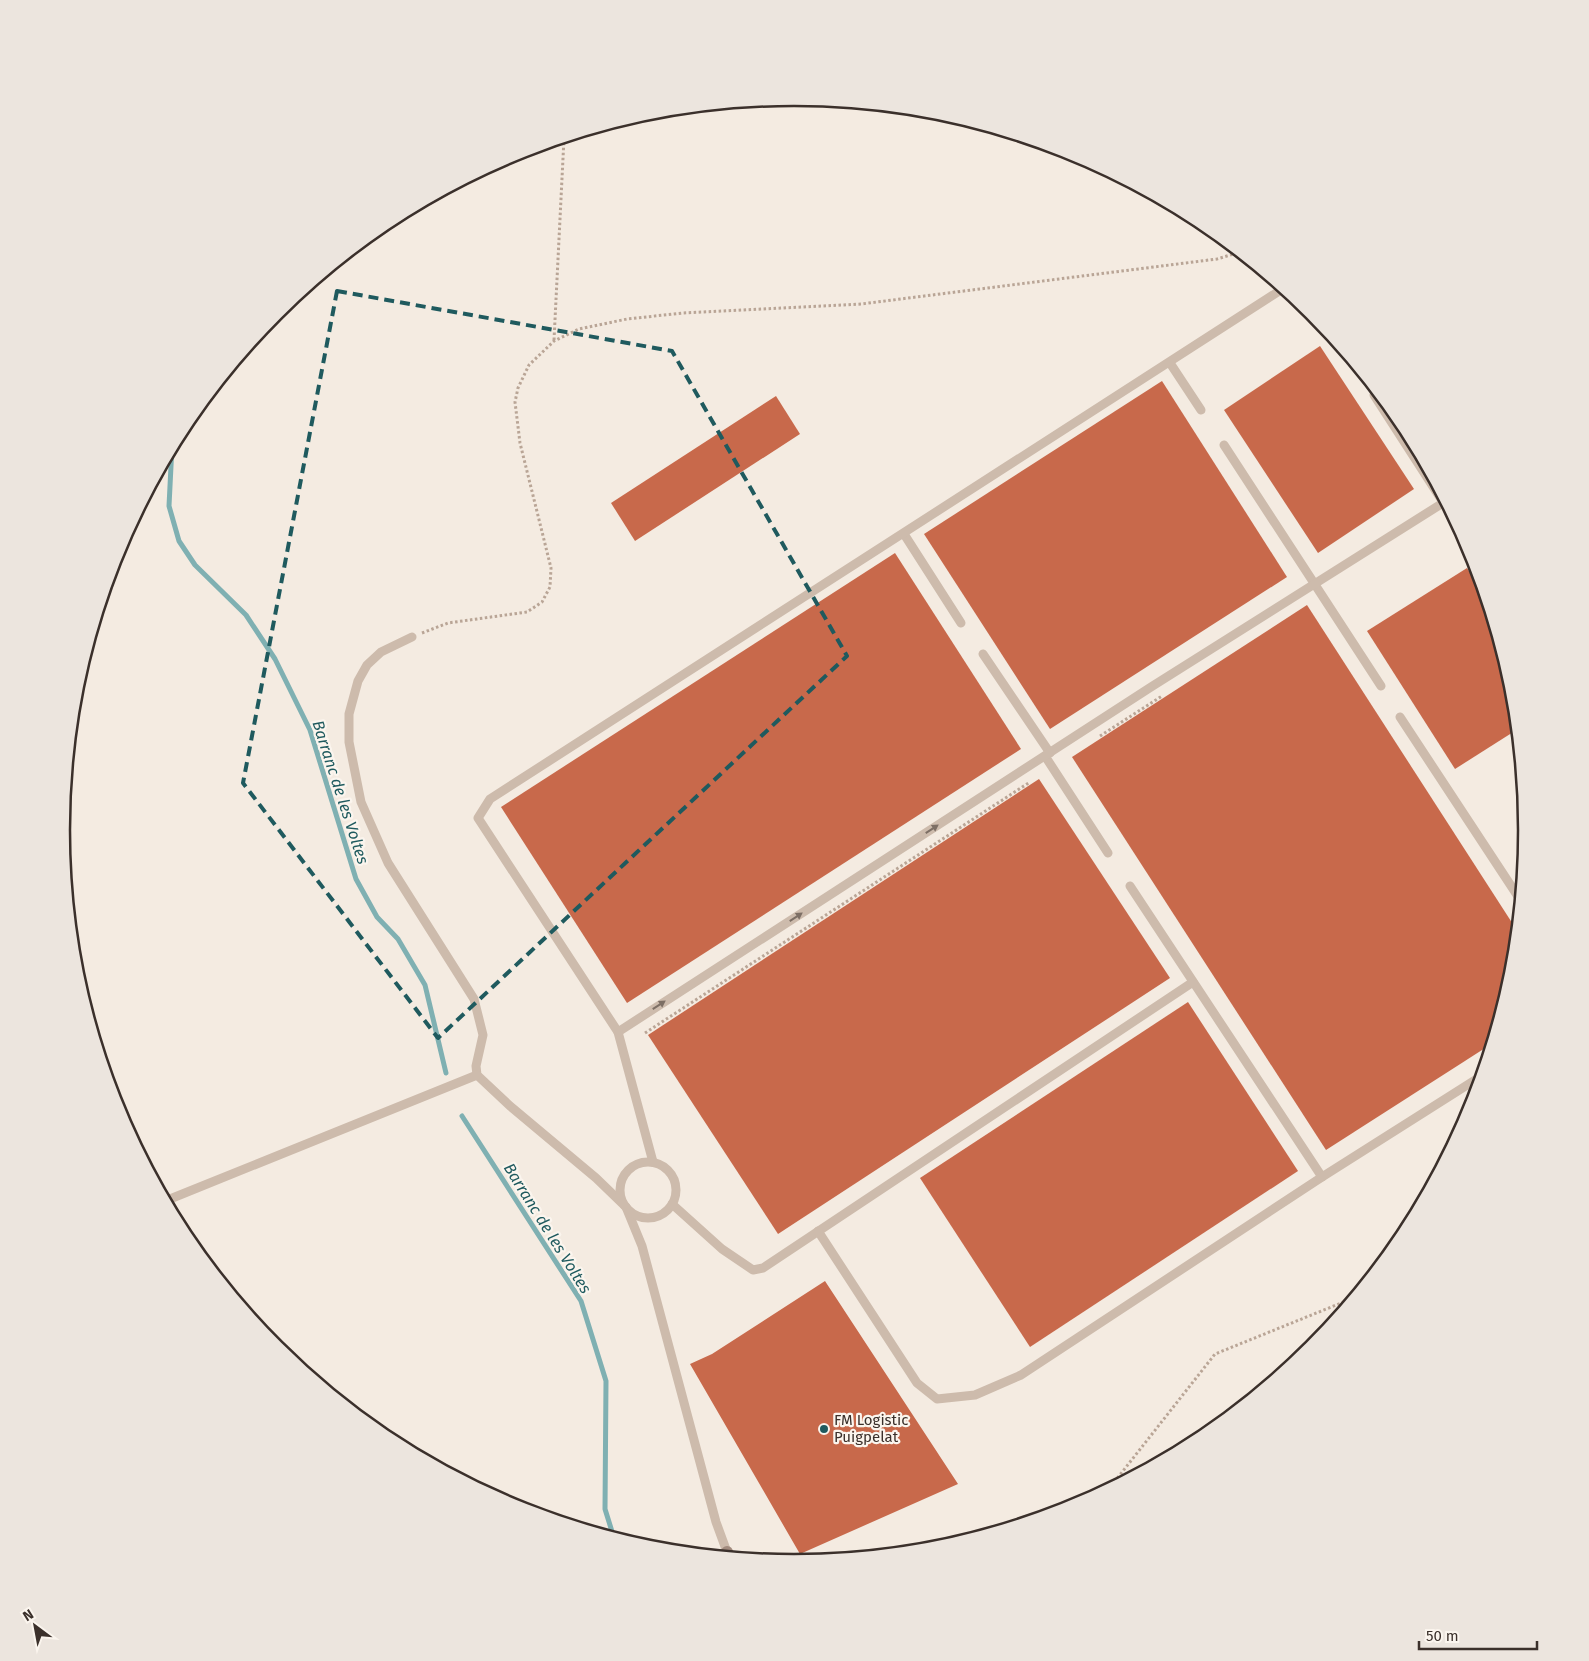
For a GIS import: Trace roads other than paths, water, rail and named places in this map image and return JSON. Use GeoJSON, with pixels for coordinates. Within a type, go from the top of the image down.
{"type":"FeatureCollection","features":[{"type":"Feature","properties":{"kind":"lane"},"geometry":{"type":"LineString","coordinates":[[653,1162],[618,1032],[478,818],[490,799],[1278,292]]}},
{"type":"Feature","properties":{"kind":"lane"},"geometry":{"type":"LineString","coordinates":[[1170,363],[1201,410]]}},
{"type":"Feature","properties":{"kind":"lane"},"geometry":{"type":"LineString","coordinates":[[1382,407],[1418,462]]}},
{"type":"Feature","properties":{"kind":"lane"},"geometry":{"type":"LineString","coordinates":[[1224,445],[1381,686]]}},
{"type":"Feature","properties":{"kind":"lane"},"geometry":{"type":"LineString","coordinates":[[618,1032],[1440,503]]}},
{"type":"Feature","properties":{"kind":"lane"},"geometry":{"type":"LineString","coordinates":[[904,534],[961,624]]}},
{"type":"Feature","properties":{"kind":"lane"},"geometry":{"type":"LineString","coordinates":[[412,636],[380,652],[367,665],[358,681],[349,714],[349,742],[361,802],[388,863],[474,999],[483,1035],[476,1066],[477,1075],[510,1106],[596,1178],[626,1207],[641,1217],[650,1218],[658,1216],[672,1204],[676,1185],[672,1176],[667,1169],[653,1162],[640,1163],[625,1173],[620,1190],[626,1207],[642,1246],[716,1522],[726,1551]]}},
{"type":"Feature","properties":{"kind":"lane"},"geometry":{"type":"LineString","coordinates":[[982,654],[1108,853]]}},
{"type":"Feature","properties":{"kind":"lane"},"geometry":{"type":"LineString","coordinates":[[1400,717],[1516,893]]}},
{"type":"Feature","properties":{"kind":"lane"},"geometry":{"type":"LineString","coordinates":[[1130,886],[1322,1177]]}},
{"type":"Feature","properties":{"kind":"lane"},"geometry":{"type":"LineString","coordinates":[[672,1204],[722,1249],[753,1270],[763,1268],[1193,982]]}},
{"type":"Feature","properties":{"kind":"lane"},"geometry":{"type":"LineString","coordinates":[[171,1199],[477,1075]]}},
{"type":"Feature","properties":{"kind":"lane"},"geometry":{"type":"LineString","coordinates":[[818,1231],[917,1383],[937,1399],[975,1396],[1021,1375],[1322,1177],[1474,1080]]}},
{"type":"Feature","properties":{"kind":"waterway","name":"Barranc de les Voltes"},"geometry":{"type":"LineString","coordinates":[[171,461],[169,506],[179,541],[195,565],[246,615],[275,659],[310,730],[356,879],[377,917],[398,939],[425,985],[446,1073]]}},
{"type":"Feature","properties":{"kind":"waterway","name":"Barranc de les Voltes"},"geometry":{"type":"LineString","coordinates":[[462,1116],[581,1301],[606,1381],[605,1509],[612,1531]]}},
{"type":"Feature","properties":{"kind":"place","name":"FM Logistic Puigpelat"},"geometry":{"type":"Point","coordinates":[824,1429]}}]}
